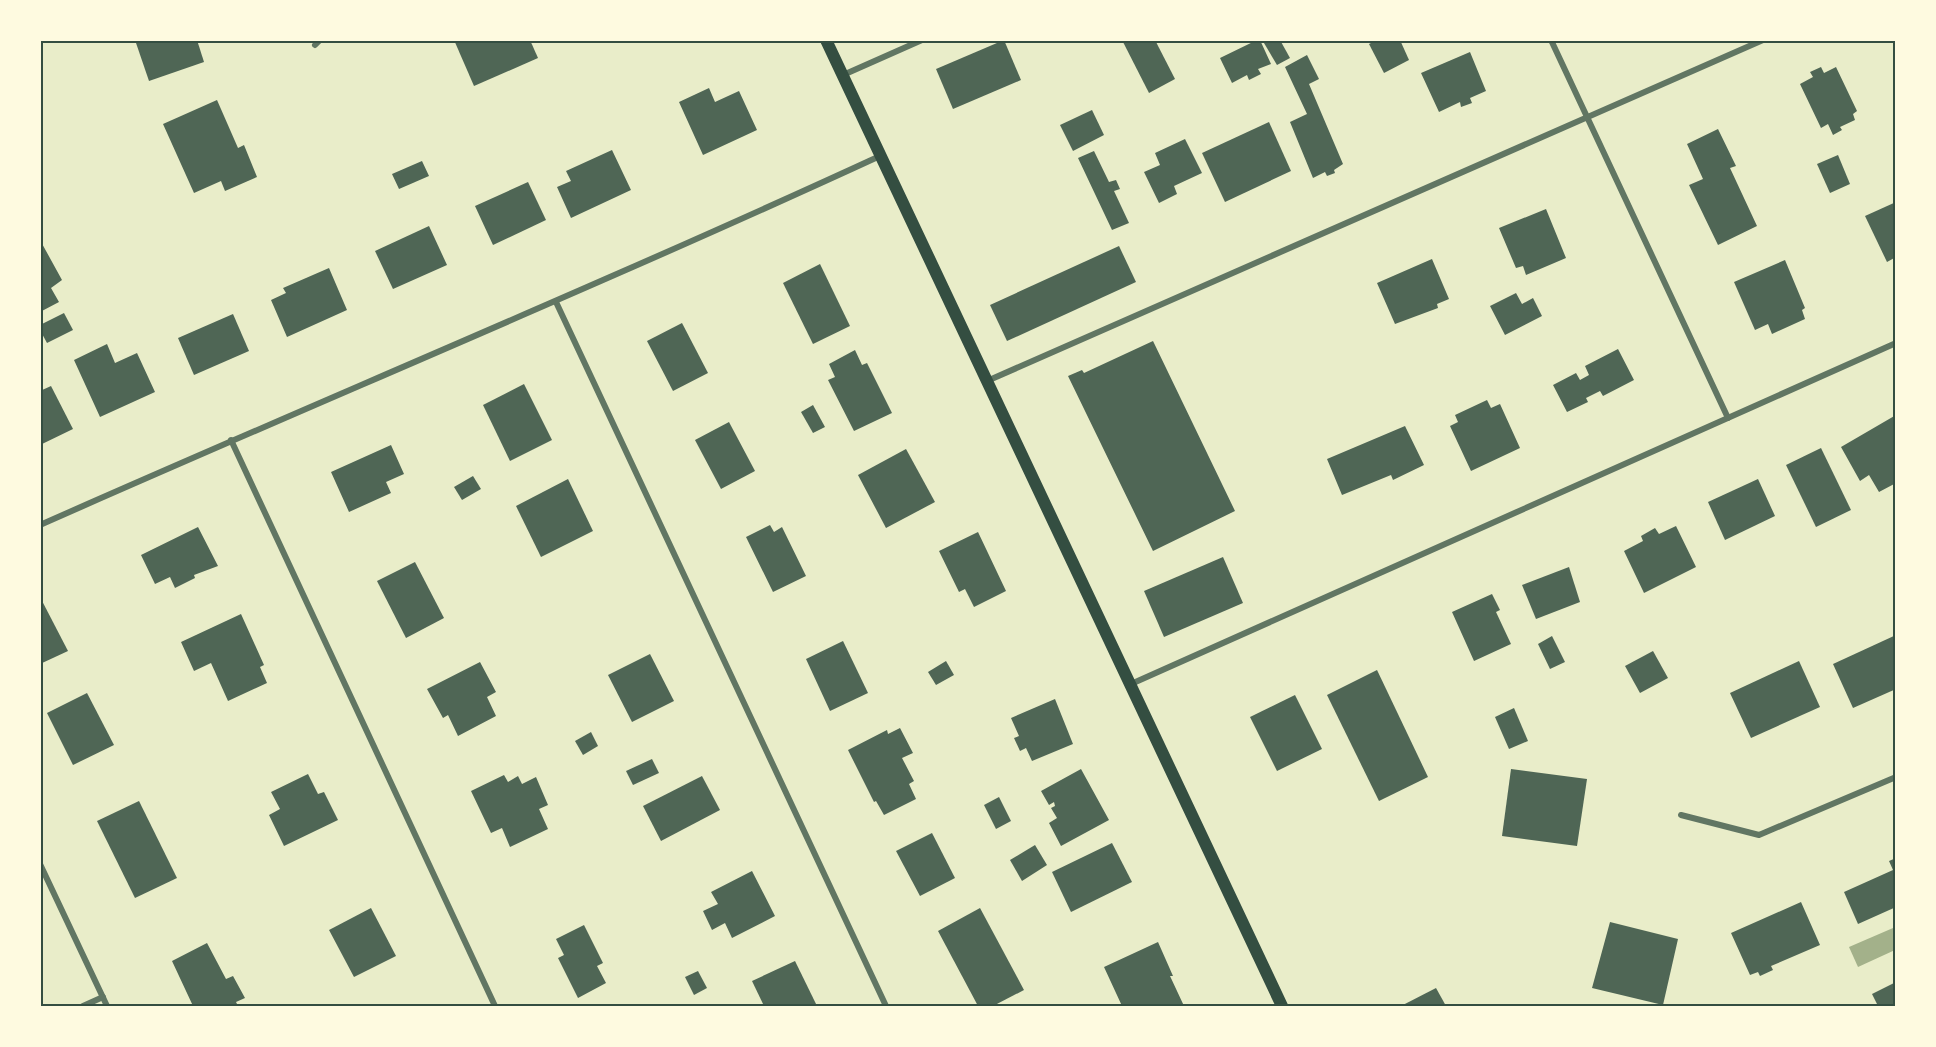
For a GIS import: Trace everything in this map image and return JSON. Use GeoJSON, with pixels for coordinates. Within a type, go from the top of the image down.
{"type":"FeatureCollection","features":[{"type":"Feature","properties":{"kind":"main road"},"geometry":{"type":"LineString","coordinates":[[826,40],[1282,1006]]}},
{"type":"Feature","properties":{"kind":"street"},"geometry":{"type":"LineString","coordinates":[[843,76],[922,40]]}},
{"type":"Feature","properties":{"kind":"street"},"geometry":{"type":"LineString","coordinates":[[1551,40],[1728,418]]}},
{"type":"Feature","properties":{"kind":"street"},"geometry":{"type":"LineString","coordinates":[[987,381],[1763,40]]}},
{"type":"Feature","properties":{"kind":"street"},"geometry":{"type":"LineString","coordinates":[[40,525],[231,440],[556,302],[880,156]]}},
{"type":"Feature","properties":{"kind":"street"},"geometry":{"type":"LineString","coordinates":[[556,302],[886,1006]]}},
{"type":"Feature","properties":{"kind":"street"},"geometry":{"type":"LineString","coordinates":[[1131,684],[1896,343]]}},
{"type":"Feature","properties":{"kind":"street"},"geometry":{"type":"LineString","coordinates":[[231,440],[495,1006]]}},
{"type":"Feature","properties":{"kind":"street"},"geometry":{"type":"LineString","coordinates":[[1681,815],[1759,835],[1896,777]]}},
{"type":"Feature","properties":{"kind":"street"},"geometry":{"type":"LineString","coordinates":[[40,864],[107,1006]]}},
{"type":"Feature","properties":{"kind":"street"},"geometry":{"type":"LineString","coordinates":[[83,1006],[103,997]]}},
{"type":"Feature","properties":{"kind":"shaded area"},"geometry":{"type":"Polygon","coordinates":[[[1893,928],[1895,950],[1858,967],[1849,947],[1893,928]]]}},
{"type":"Feature","properties":{"kind":"building"},"geometry":{"type":"Polygon","coordinates":[[[135,40],[197,40],[204,62],[149,81],[135,40]]]}},
{"type":"Feature","properties":{"kind":"building"},"geometry":{"type":"Polygon","coordinates":[[[454,40],[530,40],[538,58],[474,86],[454,40]]]}},
{"type":"Feature","properties":{"kind":"building"},"geometry":{"type":"Polygon","coordinates":[[[1004,40],[1021,80],[953,109],[936,69],[1004,40]]]}},
{"type":"Feature","properties":{"kind":"building"},"geometry":{"type":"Polygon","coordinates":[[[1122,40],[1155,40],[1175,79],[1149,93],[1122,40]]]}},
{"type":"Feature","properties":{"kind":"building"},"geometry":{"type":"Polygon","coordinates":[[[1260,40],[1271,64],[1258,69],[1261,74],[1249,80],[1247,75],[1232,83],[1220,58],[1260,40]]]}},
{"type":"Feature","properties":{"kind":"building"},"geometry":{"type":"Polygon","coordinates":[[[1269,40],[1280,40],[1290,58],[1277,65],[1264,43],[1269,40]]]}},
{"type":"Feature","properties":{"kind":"building"},"geometry":{"type":"Polygon","coordinates":[[[1377,40],[1400,40],[1409,60],[1384,73],[1369,44],[1377,40]]]}},
{"type":"Feature","properties":{"kind":"building"},"geometry":{"type":"Polygon","coordinates":[[[1470,52],[1486,91],[1470,98],[1472,103],[1461,107],[1460,102],[1439,112],[1421,73],[1470,52]]]}},
{"type":"Feature","properties":{"kind":"building"},"geometry":{"type":"Polygon","coordinates":[[[1307,55],[1319,79],[1309,84],[1343,164],[1334,170],[1335,173],[1327,176],[1325,172],[1313,178],[1290,122],[1307,114],[1285,67],[1307,55]]]}},
{"type":"Feature","properties":{"kind":"building"},"geometry":{"type":"Polygon","coordinates":[[[1821,67],[1824,73],[1836,67],[1857,111],[1853,114],[1855,120],[1840,127],[1842,130],[1833,135],[1828,124],[1821,128],[1800,84],[1813,77],[1810,72],[1821,67]]]}},
{"type":"Feature","properties":{"kind":"building"},"geometry":{"type":"Polygon","coordinates":[[[709,88],[715,102],[739,91],[757,130],[703,155],[679,102],[709,88]]]}},
{"type":"Feature","properties":{"kind":"building"},"geometry":{"type":"Polygon","coordinates":[[[217,100],[238,148],[244,145],[257,177],[225,191],[221,181],[194,193],[163,124],[217,100]]]}},
{"type":"Feature","properties":{"kind":"building"},"geometry":{"type":"Polygon","coordinates":[[[1092,110],[1104,135],[1073,151],[1060,125],[1092,110]]]}},
{"type":"Feature","properties":{"kind":"building"},"geometry":{"type":"Polygon","coordinates":[[[1269,122],[1291,171],[1225,202],[1202,153],[1269,122]]]}},
{"type":"Feature","properties":{"kind":"building"},"geometry":{"type":"Polygon","coordinates":[[[1718,129],[1736,166],[1730,168],[1757,226],[1718,245],[1689,185],[1703,179],[1687,144],[1718,129]]]}},
{"type":"Feature","properties":{"kind":"building"},"geometry":{"type":"Polygon","coordinates":[[[1185,139],[1202,173],[1174,186],[1177,194],[1159,203],[1144,172],[1160,165],[1155,153],[1185,139]]]}},
{"type":"Feature","properties":{"kind":"building"},"geometry":{"type":"Polygon","coordinates":[[[612,150],[631,190],[571,218],[557,187],[571,181],[566,171],[612,150]]]}},
{"type":"Feature","properties":{"kind":"building"},"geometry":{"type":"Polygon","coordinates":[[[1094,151],[1109,182],[1116,180],[1120,189],[1114,191],[1129,223],[1112,230],[1078,158],[1094,151]]]}},
{"type":"Feature","properties":{"kind":"building"},"geometry":{"type":"Polygon","coordinates":[[[1838,155],[1850,184],[1830,193],[1817,164],[1838,155]]]}},
{"type":"Feature","properties":{"kind":"building"},"geometry":{"type":"Polygon","coordinates":[[[422,161],[429,176],[399,189],[392,174],[422,161]]]}},
{"type":"Feature","properties":{"kind":"building"},"geometry":{"type":"Polygon","coordinates":[[[528,182],[546,220],[493,245],[475,206],[528,182]]]}},
{"type":"Feature","properties":{"kind":"building"},"geometry":{"type":"Polygon","coordinates":[[[1896,202],[1896,257],[1887,262],[1865,216],[1896,202]]]}},
{"type":"Feature","properties":{"kind":"building"},"geometry":{"type":"Polygon","coordinates":[[[1546,209],[1566,258],[1526,275],[1523,266],[1516,268],[1499,228],[1546,209]]]}},
{"type":"Feature","properties":{"kind":"building"},"geometry":{"type":"Polygon","coordinates":[[[429,226],[447,265],[393,289],[375,251],[429,226]]]}},
{"type":"Feature","properties":{"kind":"building"},"geometry":{"type":"Polygon","coordinates":[[[40,240],[62,280],[51,288],[59,302],[40,312],[40,240]]]}},
{"type":"Feature","properties":{"kind":"building"},"geometry":{"type":"Polygon","coordinates":[[[1119,246],[1136,282],[1007,341],[990,305],[1119,246]]]}},
{"type":"Feature","properties":{"kind":"building"},"geometry":{"type":"Polygon","coordinates":[[[1432,259],[1449,299],[1437,304],[1438,308],[1395,324],[1377,283],[1432,259]]]}},
{"type":"Feature","properties":{"kind":"building"},"geometry":{"type":"Polygon","coordinates":[[[1785,260],[1805,308],[1802,310],[1805,319],[1772,334],[1768,324],[1755,330],[1734,282],[1785,260]]]}},
{"type":"Feature","properties":{"kind":"building"},"geometry":{"type":"Polygon","coordinates":[[[820,264],[850,326],[813,344],[783,283],[820,264]]]}},
{"type":"Feature","properties":{"kind":"building"},"geometry":{"type":"Polygon","coordinates":[[[329,268],[347,310],[287,337],[271,300],[286,293],[283,288],[329,268]]]}},
{"type":"Feature","properties":{"kind":"building"},"geometry":{"type":"Polygon","coordinates":[[[1516,293],[1522,304],[1533,298],[1542,316],[1505,335],[1490,306],[1516,293]]]}},
{"type":"Feature","properties":{"kind":"building"},"geometry":{"type":"Polygon","coordinates":[[[64,313],[73,330],[47,343],[40,330],[40,325],[64,313]]]}},
{"type":"Feature","properties":{"kind":"building"},"geometry":{"type":"Polygon","coordinates":[[[233,314],[249,351],[194,375],[178,338],[233,314]]]}},
{"type":"Feature","properties":{"kind":"building"},"geometry":{"type":"Polygon","coordinates":[[[682,323],[708,373],[673,391],[647,341],[682,323]]]}},
{"type":"Feature","properties":{"kind":"building"},"geometry":{"type":"Polygon","coordinates":[[[1153,341],[1235,511],[1153,551],[1068,376],[1082,370],[1084,373],[1153,341]]]}},
{"type":"Feature","properties":{"kind":"building"},"geometry":{"type":"Polygon","coordinates":[[[107,344],[115,363],[137,353],[155,392],[100,417],[74,360],[107,344]]]}},
{"type":"Feature","properties":{"kind":"building"},"geometry":{"type":"Polygon","coordinates":[[[1618,349],[1634,380],[1603,396],[1600,391],[1586,398],[1588,402],[1567,412],[1553,385],[1576,373],[1580,380],[1589,375],[1585,366],[1618,349]]]}},
{"type":"Feature","properties":{"kind":"building"},"geometry":{"type":"Polygon","coordinates":[[[855,350],[862,365],[867,363],[892,413],[854,431],[828,380],[835,377],[829,364],[855,350]]]}},
{"type":"Feature","properties":{"kind":"building"},"geometry":{"type":"Polygon","coordinates":[[[524,384],[552,440],[510,461],[483,405],[524,384]]]}},
{"type":"Feature","properties":{"kind":"building"},"geometry":{"type":"Polygon","coordinates":[[[51,386],[73,429],[40,445],[40,391],[51,386]]]}},
{"type":"Feature","properties":{"kind":"building"},"geometry":{"type":"Polygon","coordinates":[[[1487,400],[1491,408],[1500,404],[1520,448],[1471,471],[1450,426],[1458,422],[1455,415],[1487,400]]]}},
{"type":"Feature","properties":{"kind":"building"},"geometry":{"type":"Polygon","coordinates":[[[813,405],[825,427],[813,433],[801,412],[813,405]]]}},
{"type":"Feature","properties":{"kind":"building"},"geometry":{"type":"Polygon","coordinates":[[[1896,415],[1896,483],[1879,492],[1869,475],[1860,481],[1841,447],[1896,415]]]}},
{"type":"Feature","properties":{"kind":"building"},"geometry":{"type":"Polygon","coordinates":[[[729,422],[755,471],[721,489],[695,440],[729,422]]]}},
{"type":"Feature","properties":{"kind":"building"},"geometry":{"type":"Polygon","coordinates":[[[1405,426],[1424,465],[1393,480],[1391,475],[1342,495],[1327,459],[1405,426]]]}},
{"type":"Feature","properties":{"kind":"building"},"geometry":{"type":"Polygon","coordinates":[[[391,445],[404,474],[386,482],[391,493],[349,512],[331,472],[391,445]]]}},
{"type":"Feature","properties":{"kind":"building"},"geometry":{"type":"Polygon","coordinates":[[[1821,448],[1851,510],[1816,527],[1786,465],[1821,448]]]}},
{"type":"Feature","properties":{"kind":"building"},"geometry":{"type":"Polygon","coordinates":[[[906,449],[935,502],[886,528],[858,475],[906,449]]]}},
{"type":"Feature","properties":{"kind":"building"},"geometry":{"type":"Polygon","coordinates":[[[473,476],[481,489],[462,500],[454,487],[473,476]]]}},
{"type":"Feature","properties":{"kind":"building"},"geometry":{"type":"Polygon","coordinates":[[[568,479],[593,531],[541,557],[516,506],[568,479]]]}},
{"type":"Feature","properties":{"kind":"building"},"geometry":{"type":"Polygon","coordinates":[[[1758,479],[1775,516],[1725,540],[1708,502],[1758,479]]]}},
{"type":"Feature","properties":{"kind":"building"},"geometry":{"type":"Polygon","coordinates":[[[770,525],[774,532],[782,527],[806,576],[773,592],[746,537],[770,525]]]}},
{"type":"Feature","properties":{"kind":"building"},"geometry":{"type":"Polygon","coordinates":[[[1676,526],[1696,567],[1644,593],[1624,551],[1643,541],[1641,536],[1655,528],[1659,534],[1676,526]]]}},
{"type":"Feature","properties":{"kind":"building"},"geometry":{"type":"Polygon","coordinates":[[[198,527],[218,566],[194,575],[195,578],[175,588],[170,577],[155,584],[141,555],[198,527]]]}},
{"type":"Feature","properties":{"kind":"building"},"geometry":{"type":"Polygon","coordinates":[[[978,532],[1006,591],[974,607],[965,589],[959,592],[939,551],[978,532]]]}},
{"type":"Feature","properties":{"kind":"building"},"geometry":{"type":"Polygon","coordinates":[[[1223,557],[1243,603],[1164,637],[1144,591],[1223,557]]]}},
{"type":"Feature","properties":{"kind":"building"},"geometry":{"type":"Polygon","coordinates":[[[415,562],[444,618],[406,638],[377,581],[415,562]]]}},
{"type":"Feature","properties":{"kind":"building"},"geometry":{"type":"Polygon","coordinates":[[[1569,567],[1580,602],[1536,619],[1522,585],[1569,567]]]}},
{"type":"Feature","properties":{"kind":"building"},"geometry":{"type":"Polygon","coordinates":[[[1492,594],[1500,610],[1496,612],[1511,644],[1474,661],[1452,612],[1492,594]]]}},
{"type":"Feature","properties":{"kind":"building"},"geometry":{"type":"Polygon","coordinates":[[[40,597],[68,651],[40,664],[40,597]]]}},
{"type":"Feature","properties":{"kind":"building"},"geometry":{"type":"Polygon","coordinates":[[[241,614],[264,665],[260,667],[267,683],[228,701],[211,663],[194,671],[181,642],[241,614]]]}},
{"type":"Feature","properties":{"kind":"building"},"geometry":{"type":"Polygon","coordinates":[[[1896,635],[1896,689],[1853,708],[1833,664],[1896,635]]]}},
{"type":"Feature","properties":{"kind":"building"},"geometry":{"type":"Polygon","coordinates":[[[1552,636],[1565,662],[1550,669],[1538,644],[1552,636]]]}},
{"type":"Feature","properties":{"kind":"building"},"geometry":{"type":"Polygon","coordinates":[[[843,641],[868,693],[830,711],[806,659],[843,641]]]}},
{"type":"Feature","properties":{"kind":"building"},"geometry":{"type":"Polygon","coordinates":[[[1653,651],[1668,678],[1640,693],[1625,666],[1653,651]]]}},
{"type":"Feature","properties":{"kind":"building"},"geometry":{"type":"Polygon","coordinates":[[[650,654],[674,701],[632,722],[608,675],[650,654]]]}},
{"type":"Feature","properties":{"kind":"building"},"geometry":{"type":"Polygon","coordinates":[[[946,661],[954,675],[936,685],[928,672],[946,661]]]}},
{"type":"Feature","properties":{"kind":"building"},"geometry":{"type":"Polygon","coordinates":[[[1799,661],[1820,707],[1751,738],[1730,693],[1799,661]]]}},
{"type":"Feature","properties":{"kind":"building"},"geometry":{"type":"Polygon","coordinates":[[[480,662],[496,692],[487,697],[496,716],[458,736],[448,715],[443,718],[427,689],[480,662]]]}},
{"type":"Feature","properties":{"kind":"building"},"geometry":{"type":"Polygon","coordinates":[[[1377,670],[1428,777],[1379,801],[1327,695],[1377,670]]]}},
{"type":"Feature","properties":{"kind":"building"},"geometry":{"type":"Polygon","coordinates":[[[87,693],[114,745],[73,765],[47,713],[87,693]]]}},
{"type":"Feature","properties":{"kind":"building"},"geometry":{"type":"Polygon","coordinates":[[[1295,695],[1322,749],[1277,771],[1250,717],[1295,695]]]}},
{"type":"Feature","properties":{"kind":"building"},"geometry":{"type":"Polygon","coordinates":[[[1055,699],[1073,744],[1032,761],[1026,748],[1020,751],[1014,738],[1019,736],[1011,718],[1055,699]]]}},
{"type":"Feature","properties":{"kind":"building"},"geometry":{"type":"Polygon","coordinates":[[[1514,708],[1528,741],[1509,749],[1495,717],[1514,708]]]}},
{"type":"Feature","properties":{"kind":"building"},"geometry":{"type":"Polygon","coordinates":[[[900,728],[913,753],[902,758],[914,781],[909,784],[916,799],[884,815],[876,801],[874,802],[848,750],[887,730],[888,734],[900,728]]]}},
{"type":"Feature","properties":{"kind":"building"},"geometry":{"type":"Polygon","coordinates":[[[591,732],[598,746],[583,755],[575,741],[591,732]]]}},
{"type":"Feature","properties":{"kind":"building"},"geometry":{"type":"Polygon","coordinates":[[[652,759],[659,773],[633,785],[626,771],[652,759]]]}},
{"type":"Feature","properties":{"kind":"building"},"geometry":{"type":"Polygon","coordinates":[[[1081,769],[1109,820],[1061,846],[1049,823],[1057,818],[1051,808],[1055,806],[1054,802],[1049,805],[1041,791],[1081,769]]]}},
{"type":"Feature","properties":{"kind":"building"},"geometry":{"type":"Polygon","coordinates":[[[1511,769],[1587,779],[1577,846],[1502,836],[1511,769]]]}},
{"type":"Feature","properties":{"kind":"building"},"geometry":{"type":"Polygon","coordinates":[[[308,774],[318,794],[324,792],[338,820],[284,846],[269,815],[280,809],[271,792],[308,774]]]}},
{"type":"Feature","properties":{"kind":"building"},"geometry":{"type":"Polygon","coordinates":[[[504,775],[508,782],[518,776],[522,784],[536,777],[548,805],[539,809],[548,829],[510,847],[502,828],[491,833],[471,791],[504,775]]]}},
{"type":"Feature","properties":{"kind":"building"},"geometry":{"type":"Polygon","coordinates":[[[702,776],[720,810],[661,841],[643,806],[702,776]]]}},
{"type":"Feature","properties":{"kind":"building"},"geometry":{"type":"Polygon","coordinates":[[[999,797],[1011,821],[996,829],[984,805],[999,797]]]}},
{"type":"Feature","properties":{"kind":"building"},"geometry":{"type":"Polygon","coordinates":[[[139,801],[177,878],[135,898],[97,821],[139,801]]]}},
{"type":"Feature","properties":{"kind":"building"},"geometry":{"type":"Polygon","coordinates":[[[932,833],[955,878],[920,896],[896,851],[932,833]]]}},
{"type":"Feature","properties":{"kind":"building"},"geometry":{"type":"Polygon","coordinates":[[[1112,843],[1132,882],[1071,912],[1052,872],[1112,843]]]}},
{"type":"Feature","properties":{"kind":"building"},"geometry":{"type":"Polygon","coordinates":[[[1035,845],[1047,865],[1022,881],[1010,860],[1035,845]]]}},
{"type":"Feature","properties":{"kind":"building"},"geometry":{"type":"Polygon","coordinates":[[[1896,858],[1896,907],[1858,924],[1844,892],[1893,870],[1889,861],[1896,858]]]}},
{"type":"Feature","properties":{"kind":"building"},"geometry":{"type":"Polygon","coordinates":[[[752,871],[775,916],[732,938],[725,923],[712,930],[703,911],[718,904],[711,892],[752,871]]]}},
{"type":"Feature","properties":{"kind":"building"},"geometry":{"type":"Polygon","coordinates":[[[1801,902],[1820,945],[1771,966],[1773,970],[1760,976],[1758,972],[1750,975],[1731,933],[1801,902]]]}},
{"type":"Feature","properties":{"kind":"building"},"geometry":{"type":"Polygon","coordinates":[[[371,908],[396,956],[354,977],[329,930],[371,908]]]}},
{"type":"Feature","properties":{"kind":"building"},"geometry":{"type":"Polygon","coordinates":[[[980,908],[1024,990],[993,1006],[978,1006],[938,931],[980,908]]]}},
{"type":"Feature","properties":{"kind":"building"},"geometry":{"type":"Polygon","coordinates":[[[1610,922],[1678,939],[1663,1005],[1592,988],[1610,922]]]}},
{"type":"Feature","properties":{"kind":"building"},"geometry":{"type":"Polygon","coordinates":[[[584,925],[603,963],[597,966],[606,983],[578,998],[558,958],[564,955],[556,939],[584,925]]]}},
{"type":"Feature","properties":{"kind":"building"},"geometry":{"type":"Polygon","coordinates":[[[1158,942],[1184,1006],[1122,1006],[1104,967],[1158,942]]]}},
{"type":"Feature","properties":{"kind":"building"},"geometry":{"type":"Polygon","coordinates":[[[207,943],[226,979],[233,976],[245,998],[236,1002],[238,1006],[193,1006],[172,961],[207,943]]]}},
{"type":"Feature","properties":{"kind":"building"},"geometry":{"type":"Polygon","coordinates":[[[795,961],[817,1006],[764,1006],[752,981],[795,961]]]}},
{"type":"Feature","properties":{"kind":"building"},"geometry":{"type":"Polygon","coordinates":[[[698,971],[707,988],[694,995],[685,977],[698,971]]]}},
{"type":"Feature","properties":{"kind":"building"},"geometry":{"type":"Polygon","coordinates":[[[1896,982],[1896,1005],[1878,1006],[1872,994],[1896,982]]]}},
{"type":"Feature","properties":{"kind":"building"},"geometry":{"type":"Polygon","coordinates":[[[1436,988],[1446,1006],[1401,1006],[1436,988]]]}}]}
